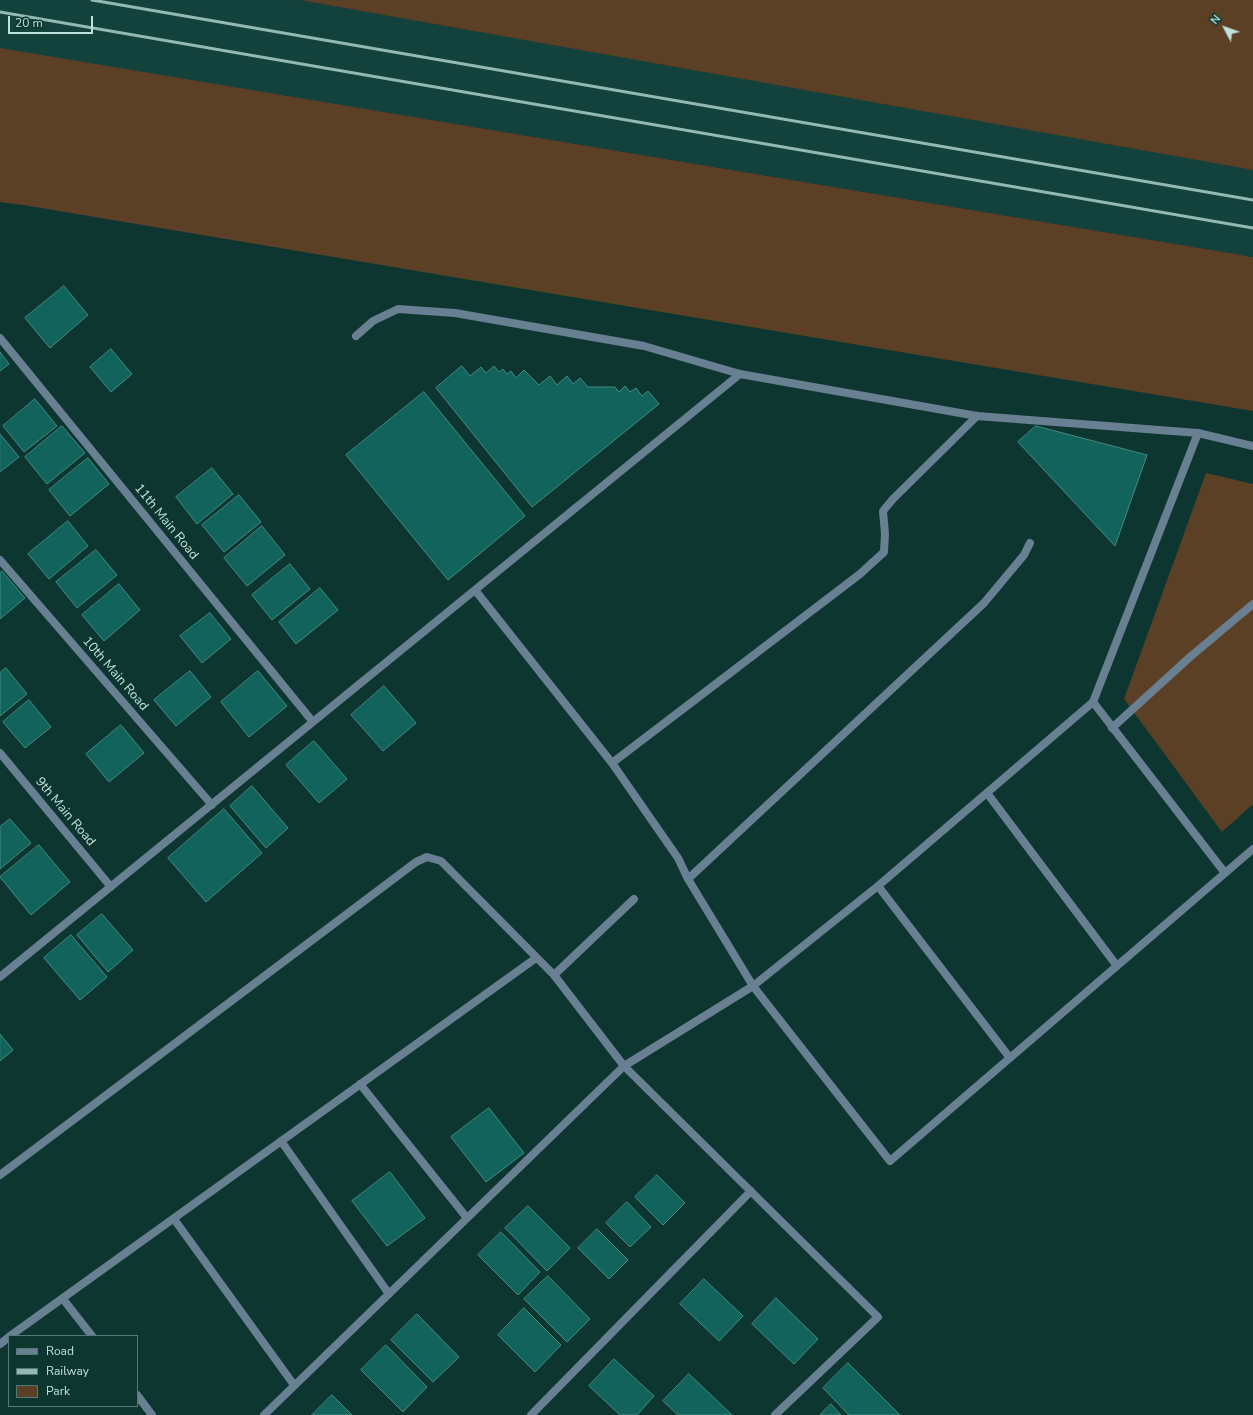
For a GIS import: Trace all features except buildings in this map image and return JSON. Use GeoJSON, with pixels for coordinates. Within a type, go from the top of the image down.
{"type":"FeatureCollection","features":[{"type":"Feature","properties":{"kind":"street"},"geometry":{"type":"LineString","coordinates":[[356,336],[373,321],[398,309],[455,313],[644,346],[740,374],[978,416],[1198,432],[1253,446]]}},
{"type":"Feature","properties":{"kind":"street","name":"11th Main Road"},"geometry":{"type":"LineString","coordinates":[[0,338],[313,722]]}},
{"type":"Feature","properties":{"kind":"street"},"geometry":{"type":"LineString","coordinates":[[0,977],[740,374]]}},
{"type":"Feature","properties":{"kind":"street"},"geometry":{"type":"LineString","coordinates":[[612,763],[853,578],[884,552],[885,534],[883,511],[893,499],[978,416]]}},
{"type":"Feature","properties":{"kind":"street"},"geometry":{"type":"LineString","coordinates":[[264,1415],[624,1066],[753,986],[878,886],[1093,702],[1198,432]]}},
{"type":"Feature","properties":{"kind":"street"},"geometry":{"type":"LineString","coordinates":[[688,879],[984,603],[1024,555],[1030,543]]}},
{"type":"Feature","properties":{"kind":"street","name":"10th Main Road"},"geometry":{"type":"LineString","coordinates":[[0,560],[212,804]]}},
{"type":"Feature","properties":{"kind":"street"},"geometry":{"type":"LineString","coordinates":[[475,590],[612,763],[678,858],[688,879],[753,986],[890,1161],[1253,849]]}},
{"type":"Feature","properties":{"kind":"street"},"geometry":{"type":"LineString","coordinates":[[1112,728],[1190,657],[1253,604]]}},
{"type":"Feature","properties":{"kind":"street"},"geometry":{"type":"LineString","coordinates":[[1093,702],[1225,873]]}},
{"type":"Feature","properties":{"kind":"street","name":"9th Main Road"},"geometry":{"type":"LineString","coordinates":[[0,753],[111,887]]}},
{"type":"Feature","properties":{"kind":"street"},"geometry":{"type":"LineString","coordinates":[[987,793],[1117,966]]}},
{"type":"Feature","properties":{"kind":"street"},"geometry":{"type":"LineString","coordinates":[[0,1175],[416,862],[427,857],[441,861],[554,975],[624,1066],[878,1317],[775,1415]]}},
{"type":"Feature","properties":{"kind":"street"},"geometry":{"type":"LineString","coordinates":[[878,886],[1010,1058]]}},
{"type":"Feature","properties":{"kind":"street"},"geometry":{"type":"LineString","coordinates":[[554,975],[634,899]]}},
{"type":"Feature","properties":{"kind":"street"},"geometry":{"type":"LineString","coordinates":[[10,1335],[63,1299],[536,958]]}},
{"type":"Feature","properties":{"kind":"street"},"geometry":{"type":"LineString","coordinates":[[360,1084],[467,1218]]}},
{"type":"Feature","properties":{"kind":"street"},"geometry":{"type":"LineString","coordinates":[[281,1141],[389,1294]]}},
{"type":"Feature","properties":{"kind":"street"},"geometry":{"type":"LineString","coordinates":[[531,1415],[751,1191]]}},
{"type":"Feature","properties":{"kind":"street"},"geometry":{"type":"LineString","coordinates":[[174,1219],[294,1385]]}},
{"type":"Feature","properties":{"kind":"street"},"geometry":{"type":"LineString","coordinates":[[63,1299],[91,1335]]}},
{"type":"Feature","properties":{"kind":"street"},"geometry":{"type":"LineString","coordinates":[[0,1344],[8,1337]]}},
{"type":"Feature","properties":{"kind":"street"},"geometry":{"type":"LineString","coordinates":[[138,1396],[152,1415]]}},
{"type":"Feature","properties":{"kind":"shaded area"},"geometry":{"type":"Polygon","coordinates":[[[0,0],[300,0],[1253,170],[1253,257],[0,48],[0,0]]]}},
{"type":"Feature","properties":{"kind":"green space"},"geometry":{"type":"Polygon","coordinates":[[[300,0],[1253,0],[1253,170],[300,0]]]}},
{"type":"Feature","properties":{"kind":"green space"},"geometry":{"type":"Polygon","coordinates":[[[0,48],[1253,257],[1253,411],[0,202],[0,48]]]}},
{"type":"Feature","properties":{"kind":"green space"},"geometry":{"type":"Polygon","coordinates":[[[1206,473],[1253,484],[1253,804],[1222,832],[1124,699],[1206,473]]]}},
{"type":"Feature","properties":{"kind":"railway"},"geometry":{"type":"LineString","coordinates":[[92,0],[1253,200]]}},
{"type":"Feature","properties":{"kind":"railway"},"geometry":{"type":"LineString","coordinates":[[0,12],[1253,228]]}}]}
